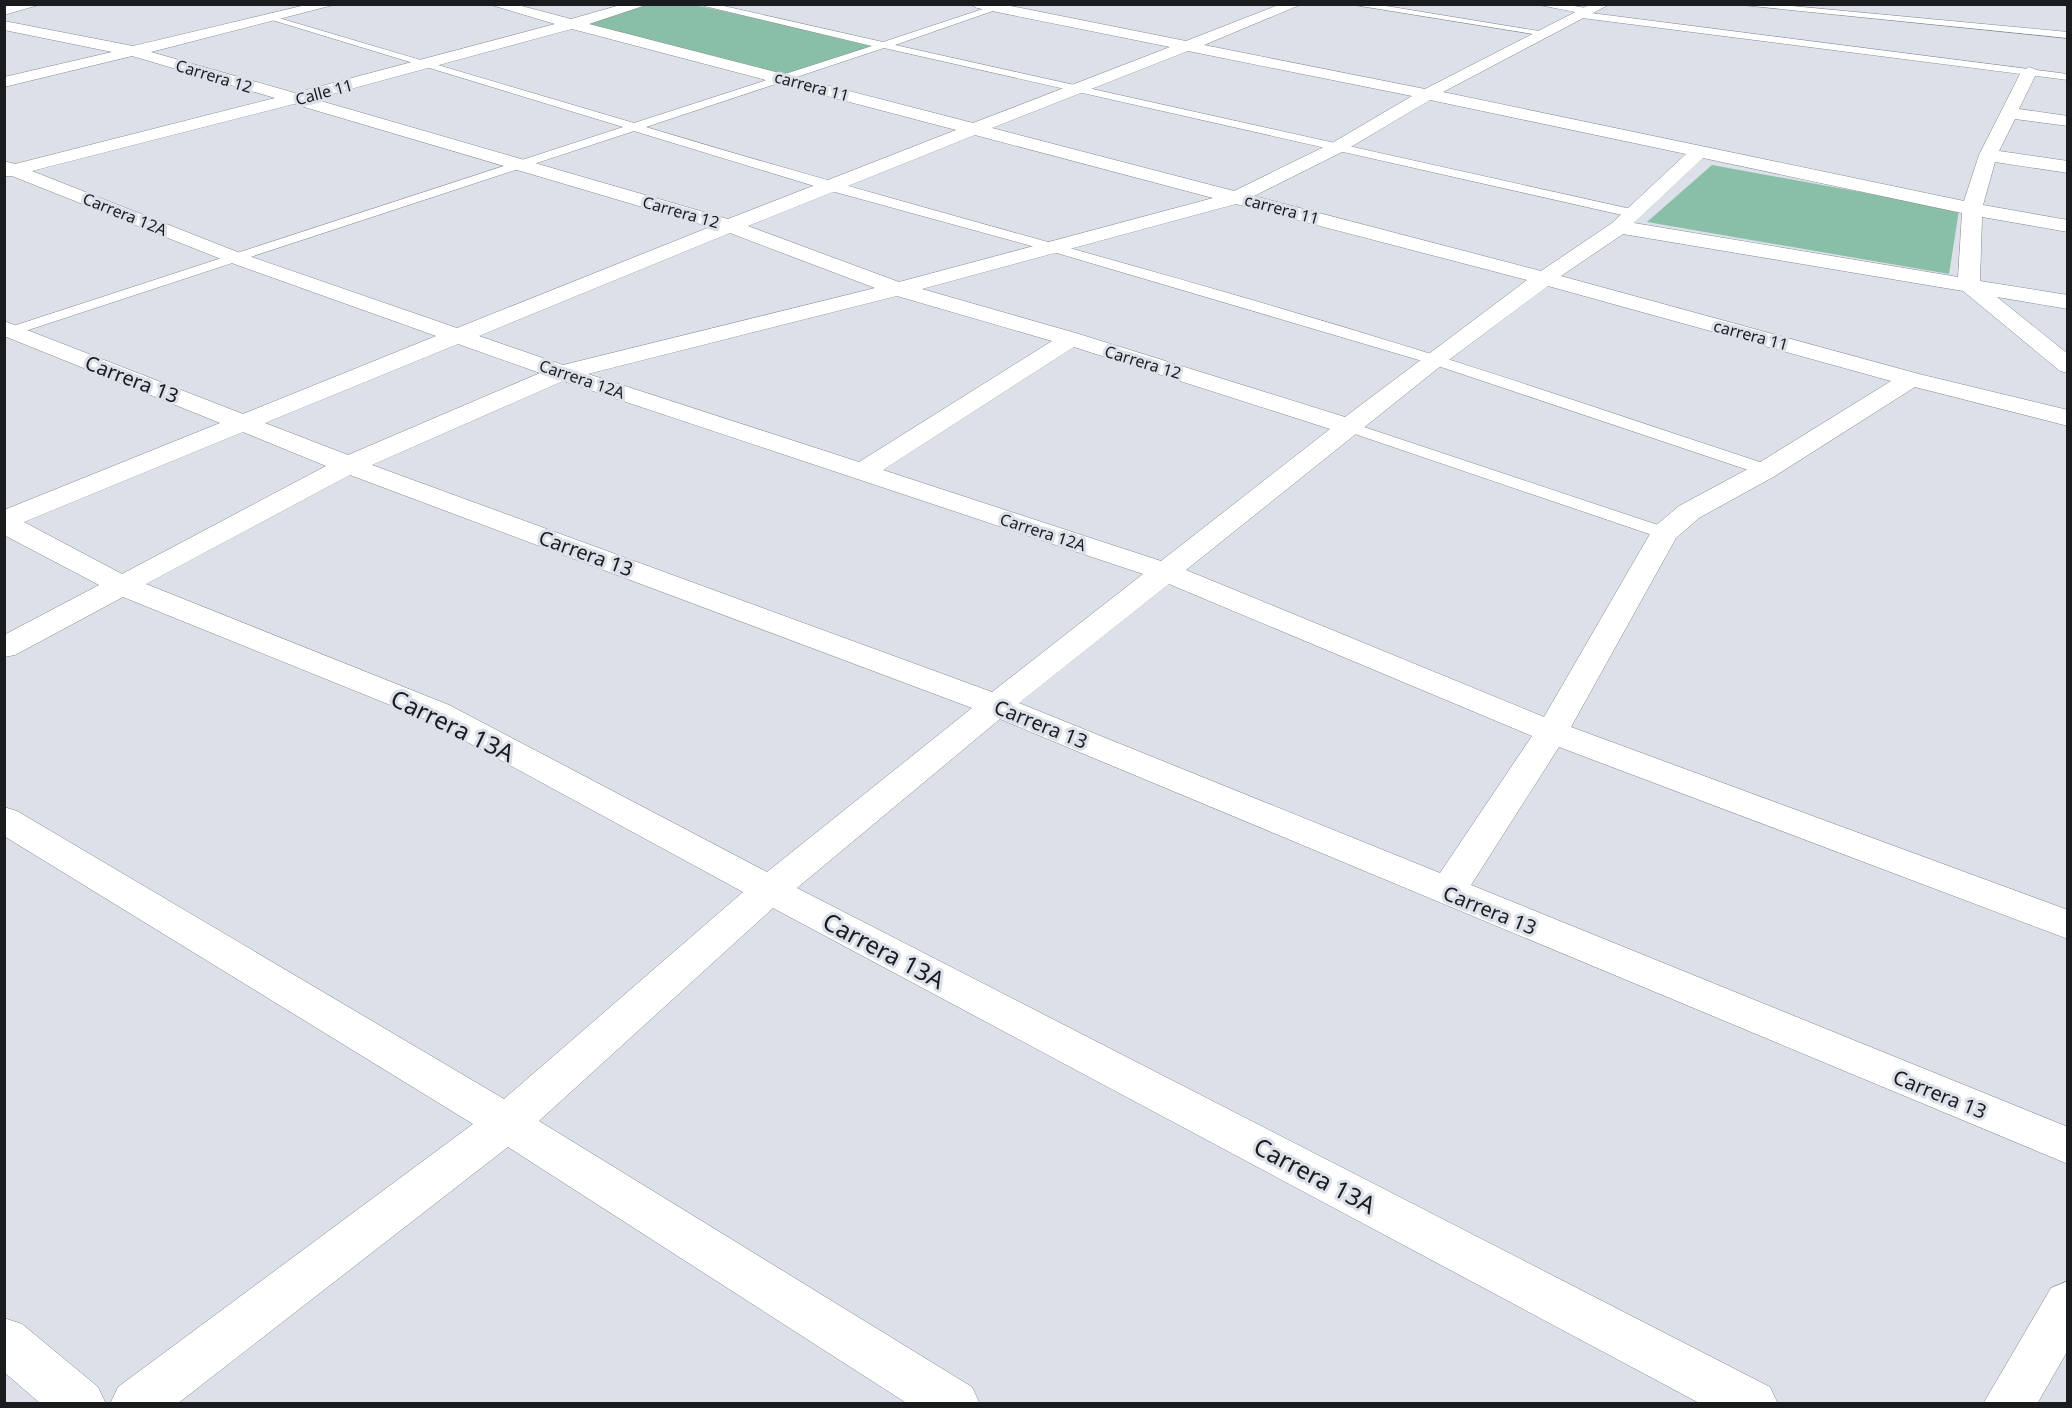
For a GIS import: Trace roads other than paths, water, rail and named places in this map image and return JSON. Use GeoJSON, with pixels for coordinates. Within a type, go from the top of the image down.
{"type":"FeatureCollection","features":[{"type":"Feature","properties":{"kind":"street"},"geometry":{"type":"LineString","coordinates":[[4,11],[35,4]]}},
{"type":"Feature","properties":{"kind":"street"},"geometry":{"type":"LineString","coordinates":[[4,82],[330,4]]}},
{"type":"Feature","properties":{"kind":"street","name":"carrera 11"},"geometry":{"type":"LineString","coordinates":[[495,4],[1238,197],[1911,379],[2067,418]]}},
{"type":"Feature","properties":{"kind":"street","name":"Calle 11"},"geometry":{"type":"LineString","coordinates":[[8,169],[294,100],[573,25],[642,4]]}},
{"type":"Feature","properties":{"kind":"street"},"geometry":{"type":"LineString","coordinates":[[978,4],[1003,6],[1182,47],[1427,94],[1698,153],[2067,226]]}},
{"type":"Feature","properties":{"kind":"street"},"geometry":{"type":"LineString","coordinates":[[4,521],[828,186],[1083,89],[1182,47],[1295,4]]}},
{"type":"Feature","properties":{"kind":"street"},"geometry":{"type":"LineString","coordinates":[[4,648],[348,465],[562,373],[898,289],[1238,197],[1338,147],[1427,94],[1592,10]]}},
{"type":"Feature","properties":{"kind":"street","name":"Carrera 12"},"geometry":{"type":"LineString","coordinates":[[4,25],[132,51],[517,166],[729,226],[898,289],[1071,339],[1349,427]]}},
{"type":"Feature","properties":{"kind":"street"},"geometry":{"type":"LineString","coordinates":[[1969,285],[1972,209],[1989,155],[2029,72]]}},
{"type":"Feature","properties":{"kind":"street"},"geometry":{"type":"LineString","coordinates":[[2008,114],[2067,121]]}},
{"type":"Feature","properties":{"kind":"street"},"geometry":{"type":"LineString","coordinates":[[136,1404],[507,1123],[770,890],[996,705],[1434,360],[1627,220],[1698,153]]}},
{"type":"Feature","properties":{"kind":"street"},"geometry":{"type":"LineString","coordinates":[[1989,155],[2067,167]]}},
{"type":"Feature","properties":{"kind":"street","name":"Carrera 12A"},"geometry":{"type":"LineString","coordinates":[[8,169],[233,257],[562,373],[1166,572],[1552,732],[2067,925]]}},
{"type":"Feature","properties":{"kind":"street"},"geometry":{"type":"LineString","coordinates":[[1627,220],[2067,302]]}},
{"type":"Feature","properties":{"kind":"street"},"geometry":{"type":"LineString","coordinates":[[1969,285],[2067,366]]}},
{"type":"Feature","properties":{"kind":"street","name":"Carrera 13"},"geometry":{"type":"LineString","coordinates":[[7,331],[348,465],[996,705],[2067,1146]]}},
{"type":"Feature","properties":{"kind":"street"},"geometry":{"type":"LineString","coordinates":[[861,473],[1071,339]]}},
{"type":"Feature","properties":{"kind":"street"},"geometry":{"type":"LineString","coordinates":[[1447,892],[1552,732],[1664,533],[1689,512],[1766,470],[1911,379]]}},
{"type":"Feature","properties":{"kind":"street","name":"Carrera 13A"},"geometry":{"type":"LineString","coordinates":[[4,521],[121,585],[437,712],[770,890],[1752,1404]]}},
{"type":"Feature","properties":{"kind":"street"},"geometry":{"type":"LineString","coordinates":[[4,819],[507,1123],[954,1404]]}},
{"type":"Feature","properties":{"kind":"street"},"geometry":{"type":"LineString","coordinates":[[2009,1404],[2067,1303]]}},
{"type":"Feature","properties":{"kind":"street"},"geometry":{"type":"LineString","coordinates":[[4,1340],[80,1404]]}},
{"type":"Feature","properties":{"kind":"lane"},"geometry":{"type":"LineString","coordinates":[[700,4],[1338,147],[1627,220]]}},
{"type":"Feature","properties":{"kind":"lane"},"geometry":{"type":"LineString","coordinates":[[1352,4],[1546,33]]}},
{"type":"Feature","properties":{"kind":"lane"},"geometry":{"type":"LineString","coordinates":[[1538,4],[2067,77]]}},
{"type":"Feature","properties":{"kind":"lane"},"geometry":{"type":"LineString","coordinates":[[1736,4],[2067,35]]}},
{"type":"Feature","properties":{"kind":"lane"},"geometry":{"type":"LineString","coordinates":[[7,331],[787,79],[1003,6]]}},
{"type":"Feature","properties":{"kind":"lane"},"geometry":{"type":"LineString","coordinates":[[275,18],[828,186],[1055,248],[1434,360],[1766,470]]}},
{"type":"Feature","properties":{"kind":"lane"},"geometry":{"type":"LineString","coordinates":[[1349,427],[1664,533]]}}]}
